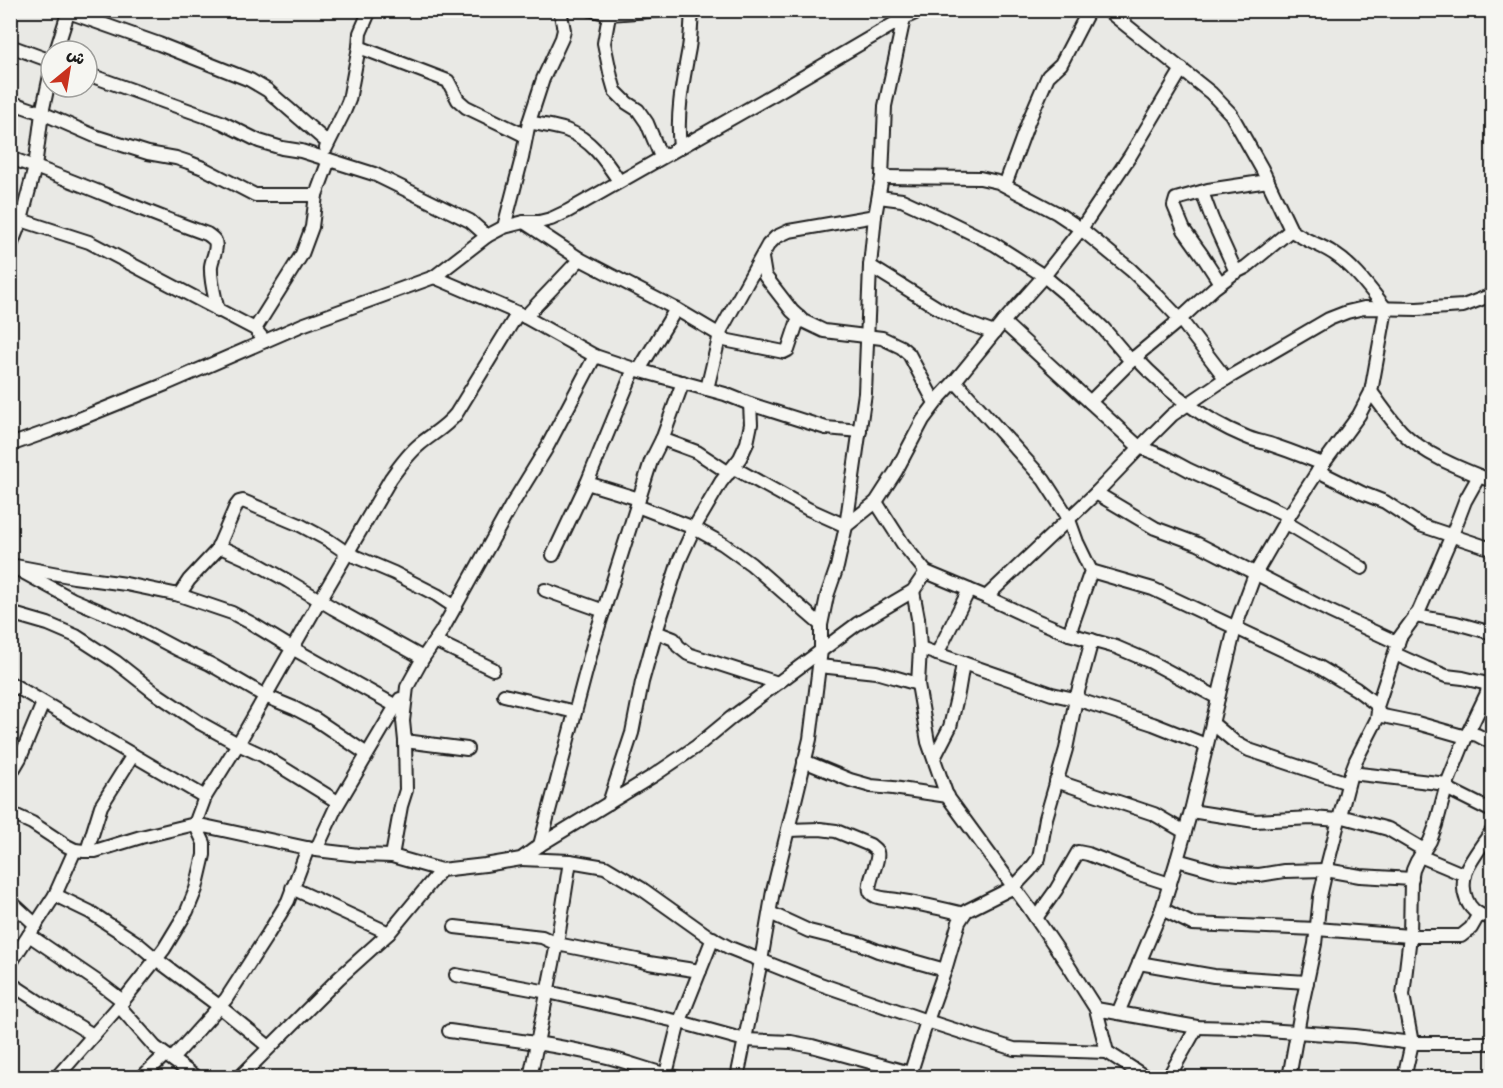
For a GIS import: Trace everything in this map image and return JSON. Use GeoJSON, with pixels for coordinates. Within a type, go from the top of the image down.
{"type":"FeatureCollection","features":[{"type":"Feature","properties":{"kind":"street"},"geometry":{"type":"LineString","coordinates":[[255,329],[302,254],[312,227],[316,195],[328,143],[349,100],[360,33],[370,10]]}},
{"type":"Feature","properties":{"kind":"street"},"geometry":{"type":"LineString","coordinates":[[504,226],[529,122],[543,80],[562,38],[564,30],[560,10]]}},
{"type":"Feature","properties":{"kind":"street"},"geometry":{"type":"LineString","coordinates":[[592,10],[610,12],[664,10]]}},
{"type":"Feature","properties":{"kind":"street"},"geometry":{"type":"LineString","coordinates":[[680,147],[678,117],[689,47],[692,10]]}},
{"type":"Feature","properties":{"kind":"street"},"geometry":{"type":"LineString","coordinates":[[889,10],[904,18]]}},
{"type":"Feature","properties":{"kind":"street"},"geometry":{"type":"LineString","coordinates":[[11,443],[52,430],[166,384],[302,325],[434,277],[487,236],[504,226],[551,219],[904,18],[922,10]]}},
{"type":"Feature","properties":{"kind":"street"},"geometry":{"type":"LineString","coordinates":[[1005,185],[1048,76],[1061,64],[1089,10]]}},
{"type":"Feature","properties":{"kind":"street"},"geometry":{"type":"LineString","coordinates":[[1107,10],[1182,69],[1231,114],[1268,181],[1291,230],[1300,237],[1331,251],[1350,265],[1386,309],[1371,392],[1359,415],[1287,519],[1255,574],[1235,628],[1191,811],[1170,884],[1119,1013]]}},
{"type":"Feature","properties":{"kind":"street"},"geometry":{"type":"LineString","coordinates":[[59,39],[67,11],[159,44],[250,80],[267,90],[328,143]]}},
{"type":"Feature","properties":{"kind":"street"},"geometry":{"type":"LineString","coordinates":[[610,12],[604,43],[615,91],[638,110],[647,123],[661,157]]}},
{"type":"Feature","properties":{"kind":"street"},"geometry":{"type":"LineString","coordinates":[[737,1077],[770,913],[810,739],[821,650],[821,625],[846,526],[865,393],[870,266],[882,177],[885,106],[904,18]]}},
{"type":"Feature","properties":{"kind":"street"},"geometry":{"type":"LineString","coordinates":[[10,46],[39,57]]}},
{"type":"Feature","properties":{"kind":"street"},"geometry":{"type":"LineString","coordinates":[[359,47],[448,81],[458,100],[465,107],[526,136]]}},
{"type":"Feature","properties":{"kind":"street"},"geometry":{"type":"LineString","coordinates":[[846,526],[876,502],[897,471],[923,420],[935,404],[1081,229],[1130,156],[1182,69]]}},
{"type":"Feature","properties":{"kind":"street"},"geometry":{"type":"LineString","coordinates":[[99,78],[222,122],[259,141],[374,174],[470,221],[487,236]]}},
{"type":"Feature","properties":{"kind":"street"},"geometry":{"type":"LineString","coordinates":[[10,248],[21,220],[36,167],[45,99]]}},
{"type":"Feature","properties":{"kind":"street"},"geometry":{"type":"LineString","coordinates":[[10,102],[97,137],[148,153],[188,162],[255,195],[316,195]]}},
{"type":"Feature","properties":{"kind":"street"},"geometry":{"type":"LineString","coordinates":[[529,122],[567,130],[580,137],[603,157],[619,181]]}},
{"type":"Feature","properties":{"kind":"street"},"geometry":{"type":"LineString","coordinates":[[10,158],[213,238],[215,249],[211,266],[212,281],[218,311]]}},
{"type":"Feature","properties":{"kind":"street"},"geometry":{"type":"LineString","coordinates":[[882,177],[980,178],[1005,185],[1058,213],[1131,270],[1180,319],[1226,379]]}},
{"type":"Feature","properties":{"kind":"street"},"geometry":{"type":"LineString","coordinates":[[1220,284],[1184,230],[1174,206],[1176,199],[1268,181]]}},
{"type":"Feature","properties":{"kind":"street"},"geometry":{"type":"LineString","coordinates":[[1203,192],[1212,219],[1236,272]]}},
{"type":"Feature","properties":{"kind":"street"},"geometry":{"type":"LineString","coordinates":[[879,196],[902,200],[941,218],[994,244],[1044,276],[1096,321],[1133,359],[1189,404],[1216,422],[1244,437],[1276,446],[1321,467],[1420,525],[1492,549]]}},
{"type":"Feature","properties":{"kind":"street"},"geometry":{"type":"LineString","coordinates":[[707,389],[723,325],[768,245],[776,237],[789,231],[875,216]]}},
{"type":"Feature","properties":{"kind":"street"},"geometry":{"type":"LineString","coordinates":[[21,220],[88,242],[255,329],[265,341]]}},
{"type":"Feature","properties":{"kind":"street"},"geometry":{"type":"LineString","coordinates":[[524,222],[580,259],[676,309],[720,337],[784,352],[788,350],[799,317]]}},
{"type":"Feature","properties":{"kind":"street"},"geometry":{"type":"LineString","coordinates":[[1090,402],[1133,359],[1220,284],[1246,267],[1291,230]]}},
{"type":"Feature","properties":{"kind":"street"},"geometry":{"type":"LineString","coordinates":[[762,258],[765,276],[803,321],[824,331],[882,338],[901,347],[909,354],[935,404]]}},
{"type":"Feature","properties":{"kind":"street"},"geometry":{"type":"LineString","coordinates":[[56,1077],[121,1004],[164,950],[188,911],[204,855],[204,843],[195,824],[205,797],[238,744],[391,478],[418,445],[449,424],[521,315],[580,259]]}},
{"type":"Feature","properties":{"kind":"street"},"geometry":{"type":"LineString","coordinates":[[870,266],[941,310],[964,322],[994,333]]}},
{"type":"Feature","properties":{"kind":"street"},"geometry":{"type":"LineString","coordinates":[[434,277],[521,315],[595,356],[725,394],[826,428],[860,431]]}},
{"type":"Feature","properties":{"kind":"street"},"geometry":{"type":"LineString","coordinates":[[986,597],[1096,493],[1172,415],[1226,379],[1329,319],[1347,312],[1364,308],[1417,309],[1463,306],[1492,295]]}},
{"type":"Feature","properties":{"kind":"street"},"geometry":{"type":"LineString","coordinates":[[553,555],[637,369],[676,309]]}},
{"type":"Feature","properties":{"kind":"street"},"geometry":{"type":"LineString","coordinates":[[1003,322],[1139,447],[1163,456],[1287,519],[1362,568]]}},
{"type":"Feature","properties":{"kind":"street"},"geometry":{"type":"LineString","coordinates":[[141,1077],[168,1057],[226,999],[268,934],[288,901],[292,888],[338,802],[455,607],[511,506],[546,449],[595,356]]}},
{"type":"Feature","properties":{"kind":"street"},"geometry":{"type":"LineString","coordinates":[[955,381],[1044,480],[1068,517],[1091,571],[1069,634]]}},
{"type":"Feature","properties":{"kind":"street"},"geometry":{"type":"LineString","coordinates":[[540,845],[594,641],[651,461],[662,439],[683,382]]}},
{"type":"Feature","properties":{"kind":"street"},"geometry":{"type":"LineString","coordinates":[[1371,392],[1402,432],[1416,444],[1492,481]]}},
{"type":"Feature","properties":{"kind":"street"},"geometry":{"type":"LineString","coordinates":[[609,803],[632,733],[642,682],[679,561],[694,528],[740,458],[747,443],[751,419],[750,404]]}},
{"type":"Feature","properties":{"kind":"street"},"geometry":{"type":"LineString","coordinates":[[662,439],[697,452],[846,526]]}},
{"type":"Feature","properties":{"kind":"street"},"geometry":{"type":"LineString","coordinates":[[1289,1077],[1315,944],[1320,897],[1350,778],[1377,711],[1402,632],[1415,616],[1465,501],[1479,476]]}},
{"type":"Feature","properties":{"kind":"street"},"geometry":{"type":"LineString","coordinates":[[587,483],[638,502],[716,540],[751,564],[821,625]]}},
{"type":"Feature","properties":{"kind":"street"},"geometry":{"type":"LineString","coordinates":[[1096,493],[1155,528],[1198,544],[1329,611],[1396,648],[1425,668],[1446,676],[1491,684],[1467,735],[1447,786],[1430,842],[1413,870],[1410,936],[1403,995],[1412,1043],[1404,1077]]}},
{"type":"Feature","properties":{"kind":"street"},"geometry":{"type":"LineString","coordinates":[[178,595],[217,550],[236,506],[243,501],[300,525],[347,553],[393,573],[455,607]]}},
{"type":"Feature","properties":{"kind":"street"},"geometry":{"type":"LineString","coordinates":[[876,502],[903,544],[926,572],[1069,634],[1116,647],[1151,662],[1218,699]]}},
{"type":"Feature","properties":{"kind":"street"},"geometry":{"type":"LineString","coordinates":[[218,546],[256,563],[423,658]]}},
{"type":"Feature","properties":{"kind":"street"},"geometry":{"type":"LineString","coordinates":[[10,565],[178,595],[238,616],[396,706]]}},
{"type":"Feature","properties":{"kind":"street"},"geometry":{"type":"LineString","coordinates":[[10,565],[72,598],[210,664],[265,696],[315,719],[367,754]]}},
{"type":"Feature","properties":{"kind":"street"},"geometry":{"type":"LineString","coordinates":[[1091,571],[1154,589],[1318,667],[1356,689],[1376,704],[1377,711]]}},
{"type":"Feature","properties":{"kind":"street"},"geometry":{"type":"LineString","coordinates":[[521,859],[697,746],[857,624],[914,591],[926,572]]}},
{"type":"Feature","properties":{"kind":"street"},"geometry":{"type":"LineString","coordinates":[[545,590],[604,611]]}},
{"type":"Feature","properties":{"kind":"street"},"geometry":{"type":"LineString","coordinates":[[937,654],[969,590]]}},
{"type":"Feature","properties":{"kind":"street"},"geometry":{"type":"LineString","coordinates":[[914,591],[920,648],[918,684],[928,742],[948,796],[1036,918],[1096,1010],[1107,1052]]}},
{"type":"Feature","properties":{"kind":"street"},"geometry":{"type":"LineString","coordinates":[[10,613],[48,624],[76,636],[200,723],[262,754],[338,802]]}},
{"type":"Feature","properties":{"kind":"street"},"geometry":{"type":"LineString","coordinates":[[1415,616],[1456,623],[1492,633]]}},
{"type":"Feature","properties":{"kind":"street"},"geometry":{"type":"LineString","coordinates":[[656,632],[674,639],[678,646],[688,654],[778,683]]}},
{"type":"Feature","properties":{"kind":"street"},"geometry":{"type":"LineString","coordinates":[[456,975],[548,992],[680,1022],[745,1040],[800,1043],[913,1076],[927,1021],[959,922],[966,911],[1014,887],[1041,854],[1046,818],[1066,749],[1076,699],[1092,640]]}},
{"type":"Feature","properties":{"kind":"street"},"geometry":{"type":"LineString","coordinates":[[435,641],[493,669]]}},
{"type":"Feature","properties":{"kind":"street"},"geometry":{"type":"LineString","coordinates":[[920,648],[1052,694],[1076,699],[1153,724],[1206,745]]}},
{"type":"Feature","properties":{"kind":"street"},"geometry":{"type":"LineString","coordinates":[[934,758],[950,726],[963,663]]}},
{"type":"Feature","properties":{"kind":"street"},"geometry":{"type":"LineString","coordinates":[[819,666],[876,672],[918,684]]}},
{"type":"Feature","properties":{"kind":"street"},"geometry":{"type":"LineString","coordinates":[[10,683],[205,797]]}},
{"type":"Feature","properties":{"kind":"street"},"geometry":{"type":"LineString","coordinates":[[392,856],[406,790],[403,721],[407,687]]}},
{"type":"Feature","properties":{"kind":"street"},"geometry":{"type":"LineString","coordinates":[[504,694],[575,712]]}},
{"type":"Feature","properties":{"kind":"street"},"geometry":{"type":"LineString","coordinates":[[10,775],[20,758],[43,703]]}},
{"type":"Feature","properties":{"kind":"street"},"geometry":{"type":"LineString","coordinates":[[1377,711],[1417,723],[1467,735],[1477,735],[1492,743]]}},
{"type":"Feature","properties":{"kind":"street"},"geometry":{"type":"LineString","coordinates":[[1212,723],[1236,743],[1250,750],[1350,778],[1447,786],[1492,811]]}},
{"type":"Feature","properties":{"kind":"street"},"geometry":{"type":"LineString","coordinates":[[405,741],[466,749]]}},
{"type":"Feature","properties":{"kind":"street"},"geometry":{"type":"LineString","coordinates":[[10,964],[56,895],[81,850],[101,806],[132,755]]}},
{"type":"Feature","properties":{"kind":"street"},"geometry":{"type":"LineString","coordinates":[[804,761],[871,786],[948,796]]}},
{"type":"Feature","properties":{"kind":"street"},"geometry":{"type":"LineString","coordinates":[[1056,781],[1154,814],[1185,832]]}},
{"type":"Feature","properties":{"kind":"street"},"geometry":{"type":"LineString","coordinates":[[1191,811],[1255,821],[1339,818],[1388,829],[1422,853],[1465,874]]}},
{"type":"Feature","properties":{"kind":"street"},"geometry":{"type":"LineString","coordinates":[[10,813],[32,823],[67,846],[81,850],[95,851],[195,824],[312,849],[359,855],[392,856],[441,870],[521,859],[570,861],[604,867],[642,889],[730,948],[820,984],[1014,1049],[1107,1052],[1147,1077]]}},
{"type":"Feature","properties":{"kind":"street"},"geometry":{"type":"LineString","coordinates":[[788,830],[836,831],[870,845],[877,852],[870,888],[874,896],[964,914]]}},
{"type":"Feature","properties":{"kind":"street"},"geometry":{"type":"LineString","coordinates":[[1492,831],[1468,867],[1463,883],[1469,906],[1479,914],[1492,918]]}},
{"type":"Feature","properties":{"kind":"street"},"geometry":{"type":"LineString","coordinates":[[1036,918],[1056,890],[1078,852],[1170,884]]}},
{"type":"Feature","properties":{"kind":"street"},"geometry":{"type":"LineString","coordinates":[[1177,860],[1220,872],[1239,874],[1259,875],[1326,870],[1360,876],[1412,879]]}},
{"type":"Feature","properties":{"kind":"street"},"geometry":{"type":"LineString","coordinates":[[530,1077],[557,944],[570,861]]}},
{"type":"Feature","properties":{"kind":"street"},"geometry":{"type":"LineString","coordinates":[[239,1077],[339,978],[389,933],[441,870]]}},
{"type":"Feature","properties":{"kind":"street"},"geometry":{"type":"LineString","coordinates":[[292,888],[389,933]]}},
{"type":"Feature","properties":{"kind":"street"},"geometry":{"type":"LineString","coordinates":[[56,895],[124,933],[269,1047]]}},
{"type":"Feature","properties":{"kind":"street"},"geometry":{"type":"LineString","coordinates":[[10,901],[33,930],[98,982],[121,1004],[155,1047],[197,1077]]}},
{"type":"Feature","properties":{"kind":"street"},"geometry":{"type":"LineString","coordinates":[[1162,909],[1192,924],[1316,929],[1410,936],[1461,936],[1471,928],[1479,914]]}},
{"type":"Feature","properties":{"kind":"street"},"geometry":{"type":"LineString","coordinates":[[770,913],[809,931],[861,944],[945,970]]}},
{"type":"Feature","properties":{"kind":"street"},"geometry":{"type":"LineString","coordinates":[[455,927],[542,937],[557,944],[700,971]]}},
{"type":"Feature","properties":{"kind":"street"},"geometry":{"type":"LineString","coordinates":[[449,1031],[538,1043],[604,1056],[670,1077],[680,1022],[713,938]]}},
{"type":"Feature","properties":{"kind":"street"},"geometry":{"type":"LineString","coordinates":[[1139,963],[1214,976],[1307,982]]}},
{"type":"Feature","properties":{"kind":"street"},"geometry":{"type":"LineString","coordinates":[[10,983],[93,1035]]}},
{"type":"Feature","properties":{"kind":"street"},"geometry":{"type":"LineString","coordinates":[[1096,1010],[1197,1027],[1355,1036],[1412,1043],[1492,1043]]}},
{"type":"Feature","properties":{"kind":"street"},"geometry":{"type":"LineString","coordinates":[[1168,1077],[1197,1027]]}}]}
